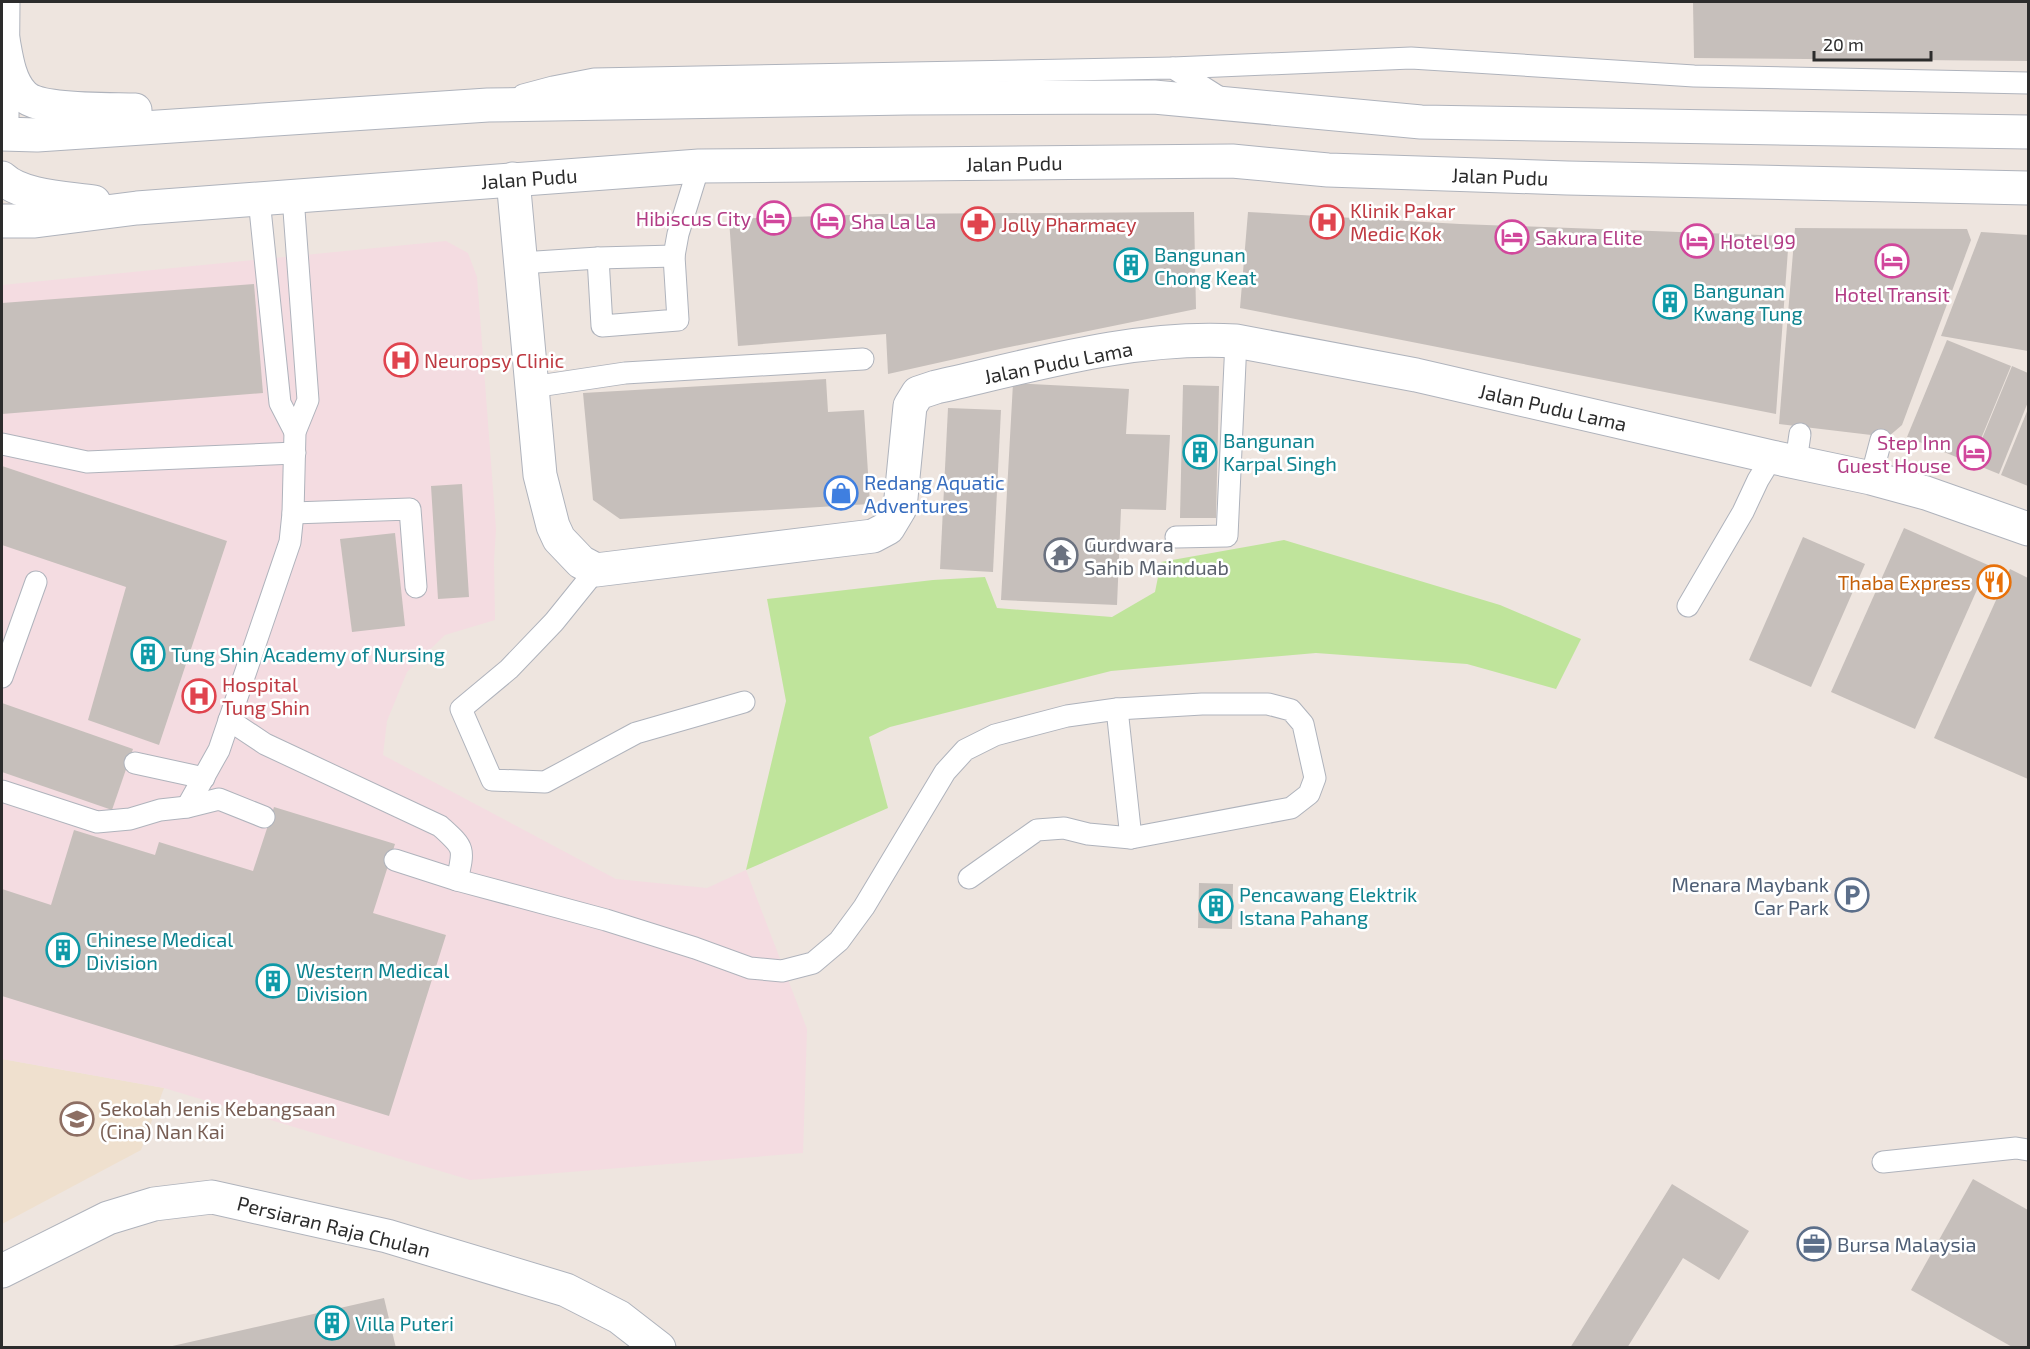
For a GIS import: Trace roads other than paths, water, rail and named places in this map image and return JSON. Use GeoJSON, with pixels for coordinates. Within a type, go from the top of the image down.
{"type":"FeatureCollection","features":[{"type":"Feature","properties":{"kind":"main road"},"geometry":{"type":"LineString","coordinates":[[2,117],[3,2]]}},
{"type":"Feature","properties":{"kind":"main road"},"geometry":{"type":"LineString","coordinates":[[2,34],[13,80],[24,96],[38,104],[72,108],[167,111],[261,120]]}},
{"type":"Feature","properties":{"kind":"main road"},"geometry":{"type":"LineString","coordinates":[[2,134],[37,135],[488,105],[1107,97],[1154,97],[1421,122],[2028,132]]}},
{"type":"Feature","properties":{"kind":"main road","name":"Jalan Pudu"},"geometry":{"type":"LineString","coordinates":[[2,220],[35,220],[137,208],[699,166],[1232,161],[1352,171],[2028,188]]}},
{"type":"Feature","properties":{"kind":"main road"},"geometry":{"type":"LineString","coordinates":[[2,178],[20,189],[36,193],[137,208]]}},
{"type":"Feature","properties":{"kind":"main road"},"geometry":{"type":"LineString","coordinates":[[513,179],[540,475],[553,526],[568,550],[596,570]]}},
{"type":"Feature","properties":{"kind":"main road","name":"Jalan Pudu Lama"},"geometry":{"type":"LineString","coordinates":[[596,570],[873,536],[888,528],[900,508],[910,406],[918,393],[1109,348],[1184,341],[1236,340],[1789,451],[1926,493],[2028,529]]}},
{"type":"Feature","properties":{"kind":"main road","name":"Persiaran Raja Chulan"},"geometry":{"type":"LineString","coordinates":[[2,1271],[108,1218],[154,1204],[212,1197],[387,1236],[566,1290],[619,1317],[659,1347]]}},
{"type":"Feature","properties":{"kind":"lane"},"geometry":{"type":"LineString","coordinates":[[488,105],[553,87],[594,79],[1173,68],[1411,58],[1694,76],[2028,83]]}},
{"type":"Feature","properties":{"kind":"lane"},"geometry":{"type":"LineString","coordinates":[[1173,68],[1230,104]]}},
{"type":"Feature","properties":{"kind":"lane"},"geometry":{"type":"LineString","coordinates":[[598,258],[602,326],[678,320],[674,256],[678,234],[699,166]]}},
{"type":"Feature","properties":{"kind":"lane"},"geometry":{"type":"LineString","coordinates":[[187,807],[219,750],[290,542],[295,443],[308,400],[293,197]]}},
{"type":"Feature","properties":{"kind":"lane"},"geometry":{"type":"LineString","coordinates":[[259,199],[280,403],[295,443]]}},
{"type":"Feature","properties":{"kind":"lane"},"geometry":{"type":"LineString","coordinates":[[520,263],[674,256]]}},
{"type":"Feature","properties":{"kind":"lane"},"geometry":{"type":"LineString","coordinates":[[1176,537],[1227,536],[1236,340]]}},
{"type":"Feature","properties":{"kind":"lane"},"geometry":{"type":"LineString","coordinates":[[532,387],[625,373],[863,359]]}},
{"type":"Feature","properties":{"kind":"lane"},"geometry":{"type":"LineString","coordinates":[[1871,478],[1881,440]]}},
{"type":"Feature","properties":{"kind":"lane"},"geometry":{"type":"LineString","coordinates":[[2,444],[87,462],[295,443]]}},
{"type":"Feature","properties":{"kind":"lane"},"geometry":{"type":"LineString","coordinates":[[1688,606],[1743,512],[1758,480],[1789,451]]}},
{"type":"Feature","properties":{"kind":"lane"},"geometry":{"type":"LineString","coordinates":[[293,513],[410,509],[416,587]]}},
{"type":"Feature","properties":{"kind":"lane"},"geometry":{"type":"LineString","coordinates":[[596,570],[554,622],[509,669],[461,709],[492,780],[545,782],[636,733],[744,702]]}},
{"type":"Feature","properties":{"kind":"lane"},"geometry":{"type":"LineString","coordinates":[[2,677],[36,582]]}},
{"type":"Feature","properties":{"kind":"lane"},"geometry":{"type":"LineString","coordinates":[[395,860],[457,880],[606,920],[750,968],[782,971],[813,963],[839,941],[864,907],[945,772],[965,750],[995,735],[1067,716],[1117,709],[1202,704],[1268,704],[1291,710],[1303,723],[1315,778],[1309,794],[1292,808],[1131,838],[1088,834],[1064,828],[1037,830],[969,878]]}},
{"type":"Feature","properties":{"kind":"lane"},"geometry":{"type":"LineString","coordinates":[[1117,709],[1131,838]]}},
{"type":"Feature","properties":{"kind":"lane"},"geometry":{"type":"LineString","coordinates":[[229,720],[265,744],[440,826],[458,842],[463,856],[457,880]]}},
{"type":"Feature","properties":{"kind":"lane"},"geometry":{"type":"LineString","coordinates":[[135,763],[204,778]]}},
{"type":"Feature","properties":{"kind":"lane"},"geometry":{"type":"LineString","coordinates":[[2,791],[97,822],[130,819],[160,810],[187,807],[219,799],[264,817]]}},
{"type":"Feature","properties":{"kind":"lane"},"geometry":{"type":"LineString","coordinates":[[1883,1162],[2016,1148],[2028,1150]]}},
{"type":"Feature","properties":{"kind":"place","name":"Hibiscus City"},"geometry":{"type":"Point","coordinates":[774,218]}},
{"type":"Feature","properties":{"kind":"place","name":"Sha La La"},"geometry":{"type":"Point","coordinates":[828,221]}},
{"type":"Feature","properties":{"kind":"place","name":"Klinik Pakar Medic Kok"},"geometry":{"type":"Point","coordinates":[1327,222]}},
{"type":"Feature","properties":{"kind":"place","name":"Jolly Pharmacy"},"geometry":{"type":"Point","coordinates":[978,224]}},
{"type":"Feature","properties":{"kind":"place","name":"Sakura Elite"},"geometry":{"type":"Point","coordinates":[1512,237]}},
{"type":"Feature","properties":{"kind":"place","name":"Hotel 99"},"geometry":{"type":"Point","coordinates":[1697,241]}},
{"type":"Feature","properties":{"kind":"place","name":"Hotel Transit"},"geometry":{"type":"Point","coordinates":[1892,261]}},
{"type":"Feature","properties":{"kind":"place","name":"Bangunan Chong Keat"},"geometry":{"type":"Point","coordinates":[1131,265]}},
{"type":"Feature","properties":{"kind":"place","name":"Bangunan Kwang Tung"},"geometry":{"type":"Point","coordinates":[1670,302]}},
{"type":"Feature","properties":{"kind":"place","name":"Neuropsy Clinic"},"geometry":{"type":"Point","coordinates":[401,360]}},
{"type":"Feature","properties":{"kind":"place","name":"Bangunan Karpal Singh"},"geometry":{"type":"Point","coordinates":[1200,452]}},
{"type":"Feature","properties":{"kind":"place","name":"Step Inn Guest House"},"geometry":{"type":"Point","coordinates":[1974,453]}},
{"type":"Feature","properties":{"kind":"place","name":"Redang Aquatic Adventures"},"geometry":{"type":"Point","coordinates":[841,493]}},
{"type":"Feature","properties":{"kind":"place","name":"Gurdwara Sahib Mainduab"},"geometry":{"type":"Point","coordinates":[1061,555]}},
{"type":"Feature","properties":{"kind":"place","name":"Thaba Express"},"geometry":{"type":"Point","coordinates":[1994,582]}},
{"type":"Feature","properties":{"kind":"place","name":"Tung Shin Academy of Nursing"},"geometry":{"type":"Point","coordinates":[148,654]}},
{"type":"Feature","properties":{"kind":"place","name":"Hospital Tung Shin"},"geometry":{"type":"Point","coordinates":[199,696]}},
{"type":"Feature","properties":{"kind":"place","name":"Menara Maybank Car Park"},"geometry":{"type":"Point","coordinates":[1852,895]}},
{"type":"Feature","properties":{"kind":"place","name":"Pencawang Elektrik Istana Pahang"},"geometry":{"type":"Point","coordinates":[1216,906]}},
{"type":"Feature","properties":{"kind":"place","name":"Chinese Medical Division"},"geometry":{"type":"Point","coordinates":[63,950]}},
{"type":"Feature","properties":{"kind":"place","name":"Western Medical Division"},"geometry":{"type":"Point","coordinates":[273,981]}},
{"type":"Feature","properties":{"kind":"place","name":"Sekolah Jenis Kebangsaan (Cina) Nan Kai"},"geometry":{"type":"Point","coordinates":[77,1119]}},
{"type":"Feature","properties":{"kind":"place","name":"Bursa Malaysia"},"geometry":{"type":"Point","coordinates":[1814,1244]}},
{"type":"Feature","properties":{"kind":"place","name":"Villa Puteri"},"geometry":{"type":"Point","coordinates":[332,1323]}}]}
